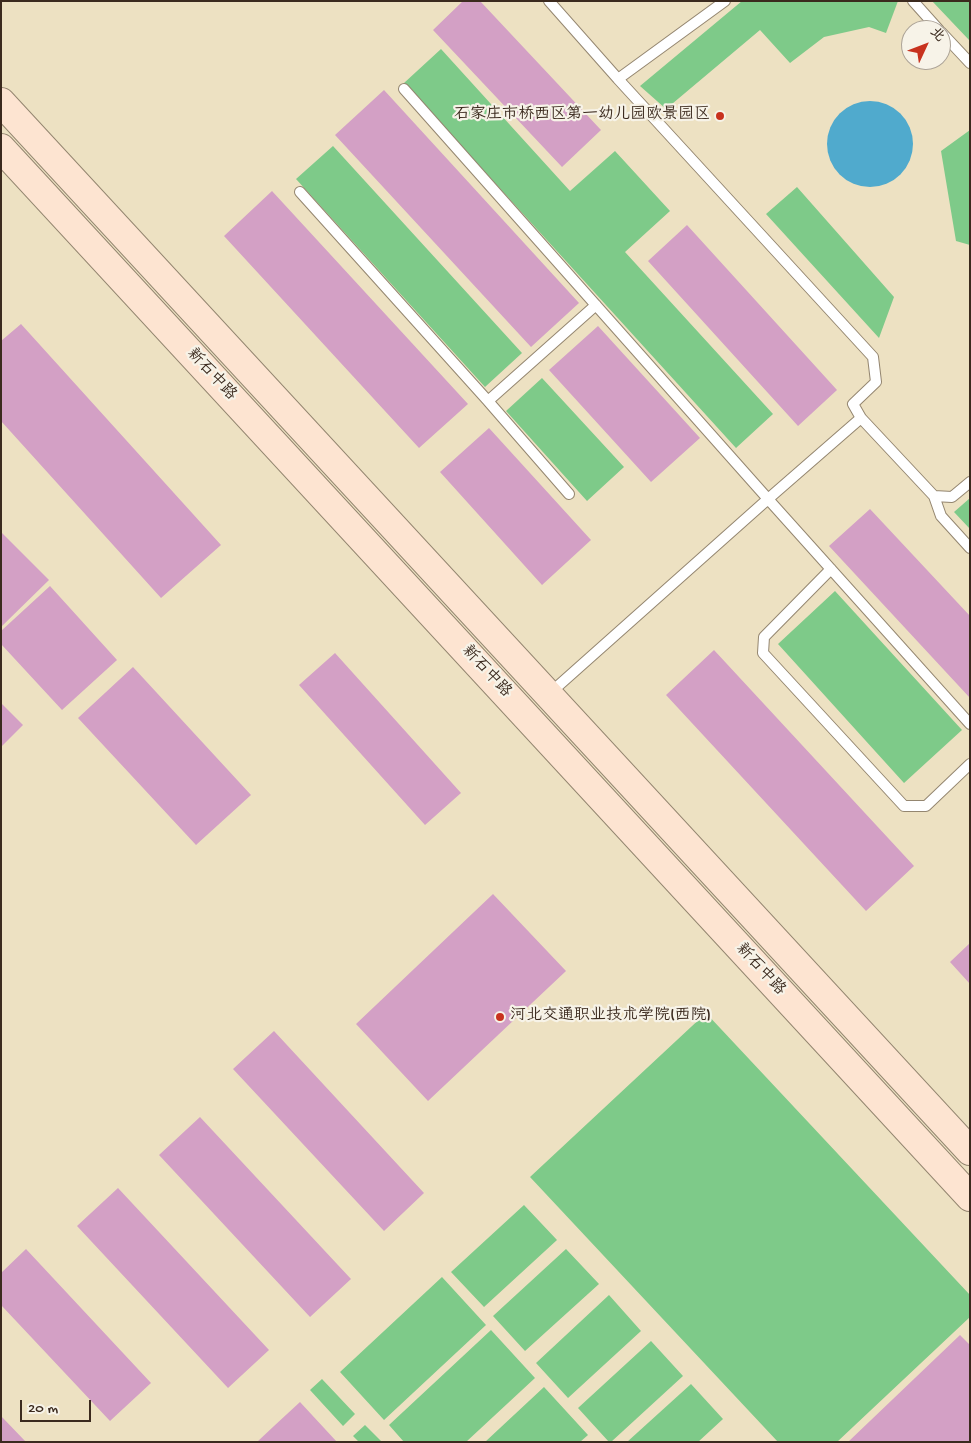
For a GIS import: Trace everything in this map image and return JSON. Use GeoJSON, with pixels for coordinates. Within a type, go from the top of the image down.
{"type":"FeatureCollection","features":[{"type":"Feature","properties":{"kind":"main road","name":"新石中路"},"geometry":{"type":"LineString","coordinates":[[1,102],[970,1151]]}},
{"type":"Feature","properties":{"kind":"main road","name":"新石中路"},"geometry":{"type":"LineString","coordinates":[[1,148],[970,1197]]}},
{"type":"Feature","properties":{"kind":"lane"},"geometry":{"type":"LineString","coordinates":[[549,1],[873,357],[876,382],[853,404],[861,418],[934,496],[941,516],[970,548]]}},
{"type":"Feature","properties":{"kind":"lane"},"geometry":{"type":"LineString","coordinates":[[618,79],[724,1]]}},
{"type":"Feature","properties":{"kind":"lane"},"geometry":{"type":"LineString","coordinates":[[913,1],[930,20]]}},
{"type":"Feature","properties":{"kind":"lane"},"geometry":{"type":"LineString","coordinates":[[951,43],[970,63]]}},
{"type":"Feature","properties":{"kind":"lane"},"geometry":{"type":"LineString","coordinates":[[404,90],[970,724]]}},
{"type":"Feature","properties":{"kind":"lane"},"geometry":{"type":"LineString","coordinates":[[300,192],[569,494]]}},
{"type":"Feature","properties":{"kind":"lane"},"geometry":{"type":"LineString","coordinates":[[488,401],[596,305]]}},
{"type":"Feature","properties":{"kind":"lane"},"geometry":{"type":"LineString","coordinates":[[548,695],[861,418]]}},
{"type":"Feature","properties":{"kind":"lane"},"geometry":{"type":"LineString","coordinates":[[934,496],[952,497],[970,482]]}},
{"type":"Feature","properties":{"kind":"lane"},"geometry":{"type":"LineString","coordinates":[[831,569],[764,637],[763,653],[904,806],[926,806],[970,764]]}},
{"type":"Feature","properties":{"kind":"green space"},"geometry":{"type":"Polygon","coordinates":[[[742,1],[898,1],[886,33],[869,27],[824,37],[790,63],[760,30],[666,109],[640,86],[742,1]]]}},
{"type":"Feature","properties":{"kind":"green space"},"geometry":{"type":"Polygon","coordinates":[[[932,1],[970,1],[969,40],[951,20],[932,1]]]}},
{"type":"Feature","properties":{"kind":"green space"},"geometry":{"type":"Polygon","coordinates":[[[441,49],[570,191],[615,151],[670,211],[625,252],[773,414],[736,448],[404,83],[441,49]]]}},
{"type":"Feature","properties":{"kind":"green space"},"geometry":{"type":"Polygon","coordinates":[[[970,130],[970,245],[956,241],[941,151],[970,130]]]}},
{"type":"Feature","properties":{"kind":"green space"},"geometry":{"type":"Polygon","coordinates":[[[333,146],[522,353],[485,387],[296,179],[333,146]]]}},
{"type":"Feature","properties":{"kind":"green space"},"geometry":{"type":"Polygon","coordinates":[[[797,187],[894,297],[879,338],[766,214],[797,187]]]}},
{"type":"Feature","properties":{"kind":"green space"},"geometry":{"type":"Polygon","coordinates":[[[542,378],[624,467],[587,501],[506,411],[542,378]]]}},
{"type":"Feature","properties":{"kind":"green space"},"geometry":{"type":"Polygon","coordinates":[[[970,498],[970,529],[954,512],[970,498]]]}},
{"type":"Feature","properties":{"kind":"green space"},"geometry":{"type":"Polygon","coordinates":[[[835,591],[962,730],[904,783],[778,644],[835,591]]]}},
{"type":"Feature","properties":{"kind":"green space"},"geometry":{"type":"Polygon","coordinates":[[[706,1013],[970,1295],[970,1317],[837,1442],[778,1442],[530,1177],[706,1013]]]}},
{"type":"Feature","properties":{"kind":"green space"},"geometry":{"type":"Polygon","coordinates":[[[524,1205],[557,1240],[484,1307],[451,1272],[524,1205]]]}},
{"type":"Feature","properties":{"kind":"green space"},"geometry":{"type":"Polygon","coordinates":[[[566,1249],[599,1284],[525,1351],[493,1316],[566,1249]]]}},
{"type":"Feature","properties":{"kind":"green space"},"geometry":{"type":"Polygon","coordinates":[[[442,1277],[486,1325],[384,1420],[340,1372],[442,1277]]]}},
{"type":"Feature","properties":{"kind":"green space"},"geometry":{"type":"Polygon","coordinates":[[[609,1295],[641,1331],[568,1398],[536,1363],[609,1295]]]}},
{"type":"Feature","properties":{"kind":"green space"},"geometry":{"type":"Polygon","coordinates":[[[491,1330],[535,1378],[466,1442],[404,1442],[389,1425],[491,1330]]]}},
{"type":"Feature","properties":{"kind":"green space"},"geometry":{"type":"Polygon","coordinates":[[[651,1341],[683,1376],[609,1442],[578,1408],[651,1341]]]}},
{"type":"Feature","properties":{"kind":"green space"},"geometry":{"type":"Polygon","coordinates":[[[322,1379],[355,1414],[343,1426],[310,1390],[322,1379]]]}},
{"type":"Feature","properties":{"kind":"green space"},"geometry":{"type":"Polygon","coordinates":[[[691,1384],[723,1419],[698,1442],[627,1442],[691,1384]]]}},
{"type":"Feature","properties":{"kind":"green space"},"geometry":{"type":"Polygon","coordinates":[[[544,1387],[588,1435],[580,1442],[485,1442],[544,1387]]]}},
{"type":"Feature","properties":{"kind":"green space"},"geometry":{"type":"Polygon","coordinates":[[[365,1425],[382,1442],[359,1442],[353,1436],[365,1425]]]}},
{"type":"Feature","properties":{"kind":"water"},"geometry":{"type":"Polygon","coordinates":[[[870,101],[894,108],[906,120],[913,144],[906,168],[894,180],[870,187],[846,180],[834,168],[827,144],[834,120],[846,108],[870,101]]]}},
{"type":"Feature","properties":{"kind":"building"},"geometry":{"type":"Polygon","coordinates":[[[463,1],[480,1],[601,130],[562,167],[433,30],[463,1]]]}},
{"type":"Feature","properties":{"kind":"building"},"geometry":{"type":"Polygon","coordinates":[[[384,90],[579,303],[531,347],[335,135],[384,90]]]}},
{"type":"Feature","properties":{"kind":"building"},"geometry":{"type":"Polygon","coordinates":[[[272,191],[468,404],[419,448],[224,236],[272,191]]]}},
{"type":"Feature","properties":{"kind":"building"},"geometry":{"type":"Polygon","coordinates":[[[687,225],[837,390],[798,426],[648,261],[687,225]]]}},
{"type":"Feature","properties":{"kind":"building"},"geometry":{"type":"Polygon","coordinates":[[[21,324],[221,545],[161,598],[1,421],[1,341],[21,324]]]}},
{"type":"Feature","properties":{"kind":"building"},"geometry":{"type":"Polygon","coordinates":[[[598,326],[700,438],[651,482],[549,370],[598,326]]]}},
{"type":"Feature","properties":{"kind":"building"},"geometry":{"type":"Polygon","coordinates":[[[489,428],[591,540],[542,585],[440,472],[489,428]]]}},
{"type":"Feature","properties":{"kind":"building"},"geometry":{"type":"Polygon","coordinates":[[[870,509],[970,616],[970,698],[829,546],[870,509]]]}},
{"type":"Feature","properties":{"kind":"building"},"geometry":{"type":"Polygon","coordinates":[[[1,532],[49,580],[1,627],[1,532]]]}},
{"type":"Feature","properties":{"kind":"building"},"geometry":{"type":"Polygon","coordinates":[[[50,586],[117,660],[62,710],[1,644],[1,631],[50,586]]]}},
{"type":"Feature","properties":{"kind":"building"},"geometry":{"type":"Polygon","coordinates":[[[714,650],[914,866],[866,911],[666,695],[714,650]]]}},
{"type":"Feature","properties":{"kind":"building"},"geometry":{"type":"Polygon","coordinates":[[[335,653],[461,793],[425,825],[299,685],[335,653]]]}},
{"type":"Feature","properties":{"kind":"building"},"geometry":{"type":"Polygon","coordinates":[[[133,667],[251,795],[196,845],[78,718],[133,667]]]}},
{"type":"Feature","properties":{"kind":"building"},"geometry":{"type":"Polygon","coordinates":[[[1,703],[23,725],[1,747],[1,703]]]}},
{"type":"Feature","properties":{"kind":"building"},"geometry":{"type":"Polygon","coordinates":[[[493,894],[566,971],[428,1101],[356,1024],[493,894]]]}},
{"type":"Feature","properties":{"kind":"building"},"geometry":{"type":"Polygon","coordinates":[[[970,943],[970,984],[950,962],[970,943]]]}},
{"type":"Feature","properties":{"kind":"building"},"geometry":{"type":"Polygon","coordinates":[[[274,1031],[424,1193],[384,1231],[233,1069],[274,1031]]]}},
{"type":"Feature","properties":{"kind":"building"},"geometry":{"type":"Polygon","coordinates":[[[200,1117],[351,1279],[310,1317],[159,1155],[200,1117]]]}},
{"type":"Feature","properties":{"kind":"building"},"geometry":{"type":"Polygon","coordinates":[[[118,1188],[269,1350],[228,1388],[77,1226],[118,1188]]]}},
{"type":"Feature","properties":{"kind":"building"},"geometry":{"type":"Polygon","coordinates":[[[26,1249],[151,1383],[110,1421],[1,1305],[1,1273],[26,1249]]]}},
{"type":"Feature","properties":{"kind":"building"},"geometry":{"type":"Polygon","coordinates":[[[960,1335],[970,1345],[970,1440],[968,1442],[848,1442],[960,1335]]]}},
{"type":"Feature","properties":{"kind":"building"},"geometry":{"type":"Polygon","coordinates":[[[300,1402],[337,1442],[257,1442],[274,1426],[300,1402]]]}},
{"type":"Feature","properties":{"kind":"building"},"geometry":{"type":"Polygon","coordinates":[[[1,1416],[26,1442],[1,1442],[1,1416]]]}},
{"type":"Feature","properties":{"kind":"place","name":"石家庄市桥西区第一幼儿园欧景园区"},"geometry":{"type":"Point","coordinates":[720,116]}},
{"type":"Feature","properties":{"kind":"place","name":"河北交通职业技术学院(西院)"},"geometry":{"type":"Point","coordinates":[500,1017]}}]}
